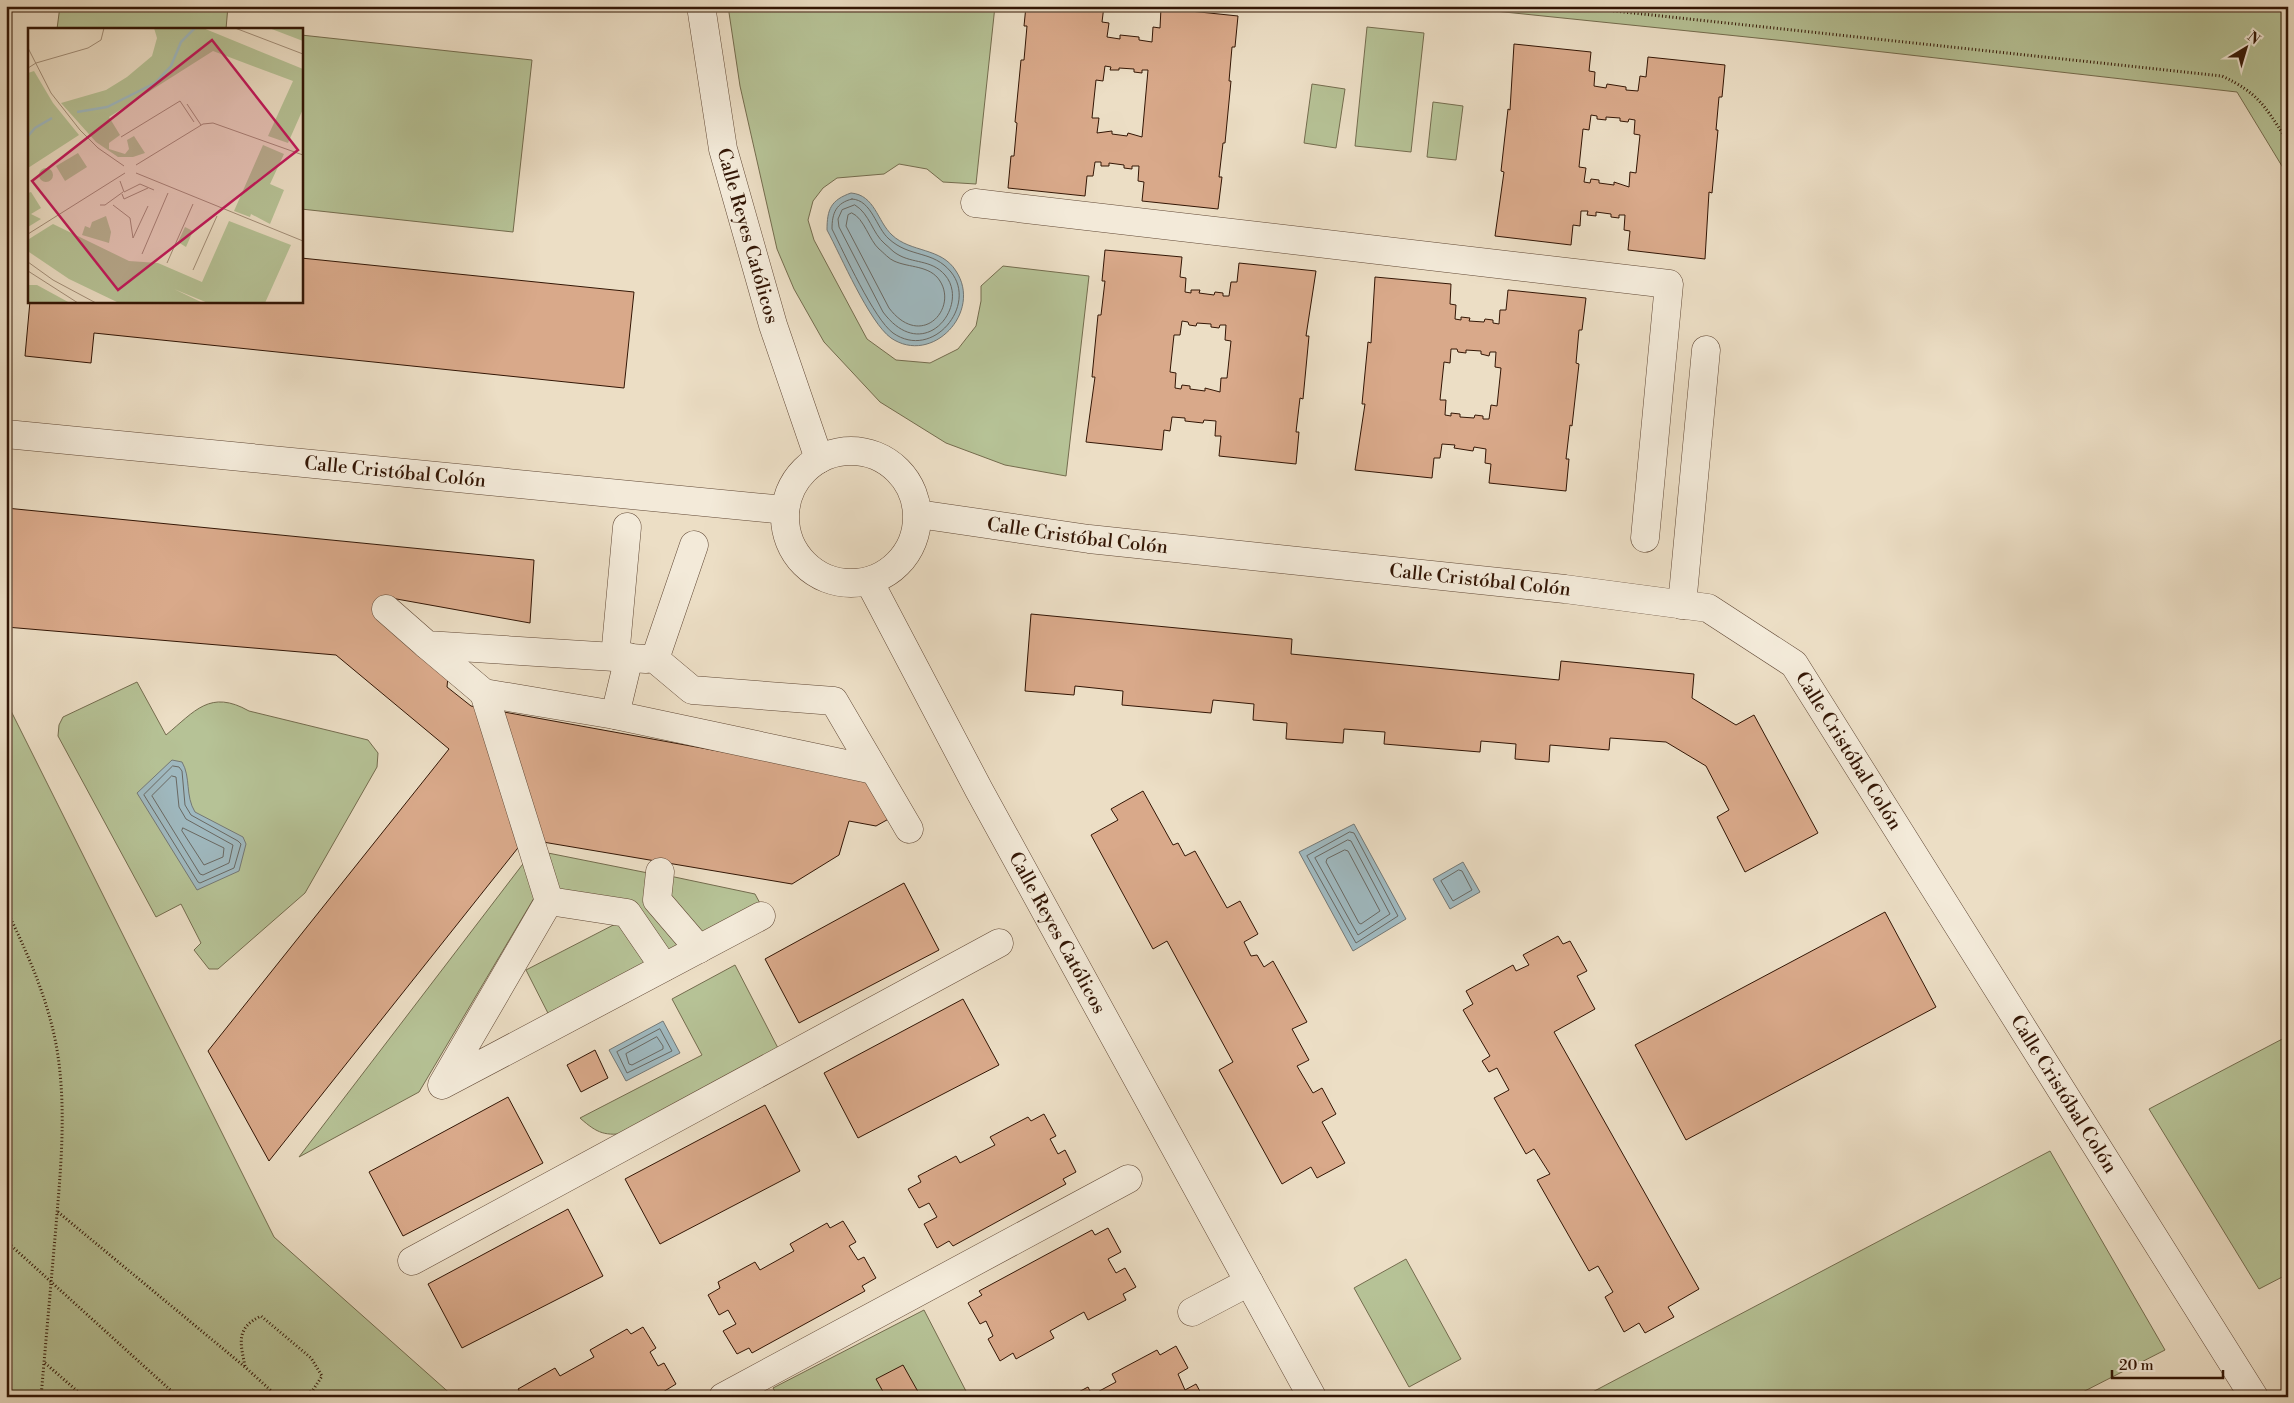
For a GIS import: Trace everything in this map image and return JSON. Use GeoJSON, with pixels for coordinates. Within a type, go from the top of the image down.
{"type":"FeatureCollection","features":[{"type":"Feature","properties":{"kind":"street","name":"Calle Reyes Católicos"},"geometry":{"type":"LineString","coordinates":[[701,6],[723,149],[773,325],[819,459]]}},
{"type":"Feature","properties":{"kind":"street"},"geometry":{"type":"LineString","coordinates":[[975,202],[1669,284],[1645,538]]}},
{"type":"Feature","properties":{"kind":"street"},"geometry":{"type":"LineString","coordinates":[[1682,604],[1706,350]]}},
{"type":"Feature","properties":{"kind":"street","name":"Calle Cristóbal Colón"},"geometry":{"type":"LineString","coordinates":[[6,434],[786,510]]}},
{"type":"Feature","properties":{"kind":"street"},"geometry":{"type":"LineString","coordinates":[[840,452],[862,452],[884,459],[901,474],[913,492],[918,514],[915,536],[905,556],[889,572],[869,581],[848,583],[827,578],[808,567],[795,551],[787,532],[786,510],[791,490],[802,472],[819,459],[840,452]]}},
{"type":"Feature","properties":{"kind":"street","name":"Calle Cristóbal Colón"},"geometry":{"type":"LineString","coordinates":[[918,514],[1089,539],[1565,589],[1708,608],[1794,664],[2254,1397]]}},
{"type":"Feature","properties":{"kind":"street"},"geometry":{"type":"LineString","coordinates":[[627,527],[633,658]]}},
{"type":"Feature","properties":{"kind":"street"},"geometry":{"type":"LineString","coordinates":[[615,716],[633,658],[694,545]]}},
{"type":"Feature","properties":{"kind":"street","name":"Calle Reyes Católicos"},"geometry":{"type":"LineString","coordinates":[[869,581],[979,790],[1312,1397]]}},
{"type":"Feature","properties":{"kind":"street"},"geometry":{"type":"LineString","coordinates":[[386,609],[484,693],[615,716],[874,770]]}},
{"type":"Feature","properties":{"kind":"street"},"geometry":{"type":"LineString","coordinates":[[426,645],[633,658],[692,690],[834,700],[909,829]]}},
{"type":"Feature","properties":{"kind":"street"},"geometry":{"type":"LineString","coordinates":[[484,693],[549,900],[442,1085],[761,916]]}},
{"type":"Feature","properties":{"kind":"street"},"geometry":{"type":"LineString","coordinates":[[660,872],[657,900],[699,949]]}},
{"type":"Feature","properties":{"kind":"street"},"geometry":{"type":"LineString","coordinates":[[549,900],[627,913],[664,967]]}},
{"type":"Feature","properties":{"kind":"street"},"geometry":{"type":"LineString","coordinates":[[412,1261],[999,943]]}},
{"type":"Feature","properties":{"kind":"street"},"geometry":{"type":"LineString","coordinates":[[723,1397],[1128,1179]]}},
{"type":"Feature","properties":{"kind":"street"},"geometry":{"type":"LineString","coordinates":[[1192,1312],[1249,1282]]}},
{"type":"Feature","properties":{"kind":"path"},"geometry":{"type":"LineString","coordinates":[[1568,6],[2222,76],[2241,85],[2263,103],[2285,137],[2288,138]]}},
{"type":"Feature","properties":{"kind":"path"},"geometry":{"type":"LineString","coordinates":[[6,909],[28,955],[56,1044],[61,1088],[62,1158],[41,1397]]}},
{"type":"Feature","properties":{"kind":"path"},"geometry":{"type":"LineString","coordinates":[[57,1211],[245,1367],[278,1397]]}},
{"type":"Feature","properties":{"kind":"path"},"geometry":{"type":"LineString","coordinates":[[6,1241],[178,1397]]}},
{"type":"Feature","properties":{"kind":"path"},"geometry":{"type":"LineString","coordinates":[[245,1367],[240,1340],[244,1328],[252,1320],[261,1316],[311,1358],[322,1376],[313,1390],[299,1397]]}},
{"type":"Feature","properties":{"kind":"path"},"geometry":{"type":"LineString","coordinates":[[44,1363],[84,1397]]}},
{"type":"Feature","properties":{"kind":"green space"},"geometry":{"type":"Polygon","coordinates":[[[60,6],[228,6],[226,28],[57,28],[60,6]]]}},
{"type":"Feature","properties":{"kind":"green space"},"geometry":{"type":"Polygon","coordinates":[[[728,6],[995,6],[976,184],[943,182],[927,169],[899,164],[884,174],[837,178],[823,188],[813,201],[808,220],[814,240],[867,339],[896,360],[930,363],[958,349],[976,326],[981,301],[981,286],[1003,266],[1089,276],[1066,476],[1005,465],[946,443],[880,402],[824,342],[794,289],[777,249],[740,86],[728,6]]]}},
{"type":"Feature","properties":{"kind":"green space"},"geometry":{"type":"Polygon","coordinates":[[[1446,6],[2288,6],[2288,176],[2237,92],[1786,41],[1446,6]]]}},
{"type":"Feature","properties":{"kind":"green space"},"geometry":{"type":"Polygon","coordinates":[[[1367,27],[1424,33],[1411,152],[1355,146],[1367,27]]]}},
{"type":"Feature","properties":{"kind":"green space"},"geometry":{"type":"Polygon","coordinates":[[[302,35],[532,60],[513,232],[302,209],[302,35]]]}},
{"type":"Feature","properties":{"kind":"green space"},"geometry":{"type":"Polygon","coordinates":[[[1312,84],[1345,89],[1336,148],[1304,143],[1312,84]]]}},
{"type":"Feature","properties":{"kind":"green space"},"geometry":{"type":"Polygon","coordinates":[[[1433,102],[1463,106],[1456,160],[1427,157],[1433,102]]]}},
{"type":"Feature","properties":{"kind":"green space"},"geometry":{"type":"Polygon","coordinates":[[[137,682],[166,735],[195,711],[213,703],[224,702],[249,711],[368,740],[378,753],[377,767],[305,893],[218,969],[209,969],[194,950],[201,943],[181,904],[156,917],[58,736],[59,725],[63,717],[137,682]]]}},
{"type":"Feature","properties":{"kind":"green space"},"geometry":{"type":"Polygon","coordinates":[[[6,701],[274,1237],[454,1397],[6,1397],[6,701]]]}},
{"type":"Feature","properties":{"kind":"green space"},"geometry":{"type":"Polygon","coordinates":[[[548,853],[653,874],[692,947],[674,955],[631,908],[561,896],[548,853]]]}},
{"type":"Feature","properties":{"kind":"green space"},"geometry":{"type":"Polygon","coordinates":[[[529,856],[537,893],[419,1092],[299,1157],[529,856]]]}},
{"type":"Feature","properties":{"kind":"green space"},"geometry":{"type":"Polygon","coordinates":[[[665,875],[755,894],[762,907],[698,942],[661,897],[665,875]]]}},
{"type":"Feature","properties":{"kind":"green space"},"geometry":{"type":"Polygon","coordinates":[[[623,920],[650,969],[552,1021],[526,970],[623,920]]]}},
{"type":"Feature","properties":{"kind":"green space"},"geometry":{"type":"Polygon","coordinates":[[[735,965],[779,1050],[628,1133],[602,1133],[592,1128],[580,1118],[702,1055],[672,999],[735,965]]]}},
{"type":"Feature","properties":{"kind":"green space"},"geometry":{"type":"Polygon","coordinates":[[[2288,1036],[2288,1274],[2259,1289],[2149,1109],[2288,1036]]]}},
{"type":"Feature","properties":{"kind":"green space"},"geometry":{"type":"Polygon","coordinates":[[[2050,1151],[2165,1350],[2073,1397],[1583,1397],[2050,1151]]]}},
{"type":"Feature","properties":{"kind":"green space"},"geometry":{"type":"Polygon","coordinates":[[[1406,1259],[1461,1359],[1409,1387],[1354,1288],[1406,1259]]]}},
{"type":"Feature","properties":{"kind":"green space"},"geometry":{"type":"Polygon","coordinates":[[[924,1310],[968,1395],[778,1397],[773,1388],[924,1310]]]}},
{"type":"Feature","properties":{"kind":"water"},"geometry":{"type":"Polygon","coordinates":[[[851,193],[865,198],[871,203],[887,229],[900,241],[942,258],[950,263],[956,271],[963,287],[963,303],[958,318],[949,330],[937,340],[922,345],[907,345],[891,338],[865,304],[827,230],[829,211],[832,206],[839,199],[851,193]]]}},
{"type":"Feature","properties":{"kind":"water"},"geometry":{"type":"Polygon","coordinates":[[[172,760],[182,762],[185,768],[190,800],[195,812],[243,837],[246,844],[239,871],[197,890],[137,793],[172,760]]]}},
{"type":"Feature","properties":{"kind":"water"},"geometry":{"type":"Polygon","coordinates":[[[1354,824],[1406,919],[1353,951],[1299,852],[1354,824]]]}},
{"type":"Feature","properties":{"kind":"water"},"geometry":{"type":"Polygon","coordinates":[[[1463,862],[1480,892],[1450,909],[1433,879],[1463,862]]]}},
{"type":"Feature","properties":{"kind":"water"},"geometry":{"type":"Polygon","coordinates":[[[663,1021],[680,1053],[626,1081],[609,1050],[663,1021]]]}},
{"type":"Feature","properties":{"kind":"building"},"geometry":{"type":"Polygon","coordinates":[[[1026,6],[1104,6],[1102,22],[1109,23],[1107,37],[1120,39],[1120,35],[1139,37],[1139,40],[1152,42],[1153,27],[1160,28],[1161,8],[1238,16],[1235,47],[1232,47],[1229,81],[1231,81],[1225,143],[1223,143],[1219,177],[1222,177],[1218,209],[1142,201],[1144,182],[1138,181],[1139,166],[1132,166],[1132,169],[1124,168],[1124,165],[1109,163],[1109,166],[1101,166],[1101,162],[1095,162],[1093,176],[1087,176],[1085,196],[1008,188],[1011,156],[1014,156],[1021,60],[1024,60],[1027,26],[1024,26],[1026,6]],[[1105,66],[1103,81],[1096,80],[1092,118],[1099,118],[1097,133],[1112,131],[1112,134],[1127,136],[1128,133],[1142,137],[1148,70],[1142,70],[1142,73],[1134,72],[1134,69],[1119,68],[1119,70],[1110,70],[1111,67],[1105,66]]]}},
{"type":"Feature","properties":{"kind":"building"},"geometry":{"type":"Polygon","coordinates":[[[1514,44],[1591,52],[1589,71],[1595,72],[1594,86],[1606,88],[1607,84],[1626,87],[1626,90],[1638,91],[1640,76],[1646,77],[1648,57],[1725,65],[1722,97],[1719,97],[1712,193],[1709,192],[1705,259],[1628,250],[1630,231],[1624,230],[1625,215],[1619,215],[1619,218],[1611,217],[1611,214],[1596,212],[1596,216],[1587,215],[1588,211],[1581,211],[1580,226],[1573,225],[1571,245],[1495,236],[1504,172],[1501,171],[1508,109],[1510,110],[1514,44]],[[1591,115],[1589,130],[1583,129],[1579,167],[1586,168],[1584,182],[1590,183],[1591,179],[1599,180],[1599,183],[1614,185],[1614,182],[1629,187],[1630,172],[1636,173],[1640,135],[1634,134],[1635,120],[1629,119],[1628,122],[1620,121],[1620,118],[1606,117],[1606,120],[1597,119],[1597,116],[1591,115]]]}},
{"type":"Feature","properties":{"kind":"building"},"geometry":{"type":"Polygon","coordinates":[[[1105,250],[1182,257],[1180,277],[1186,278],[1185,292],[1191,293],[1191,290],[1200,290],[1199,293],[1214,295],[1215,292],[1223,293],[1223,296],[1229,296],[1231,282],[1237,282],[1239,263],[1316,271],[1306,336],[1309,336],[1303,399],[1300,398],[1296,432],[1299,432],[1296,464],[1219,456],[1221,436],[1215,436],[1216,421],[1204,420],[1203,423],[1172,417],[1170,431],[1164,430],[1162,450],[1086,442],[1095,377],[1092,377],[1098,315],[1101,315],[1105,281],[1102,281],[1105,250]],[[1182,321],[1180,335],[1174,335],[1170,372],[1176,373],[1175,388],[1181,389],[1182,385],[1190,386],[1190,389],[1205,391],[1205,388],[1220,392],[1221,378],[1227,378],[1231,341],[1225,340],[1226,325],[1220,325],[1219,328],[1211,327],[1211,324],[1197,323],[1196,326],[1189,325],[1188,322],[1182,321]]]}},
{"type":"Feature","properties":{"kind":"building"},"geometry":{"type":"Polygon","coordinates":[[[302,258],[634,292],[624,388],[94,333],[91,363],[25,356],[30,302],[302,302],[302,258]]]}},
{"type":"Feature","properties":{"kind":"building"},"geometry":{"type":"Polygon","coordinates":[[[1375,277],[1451,284],[1450,304],[1456,305],[1455,319],[1461,320],[1461,317],[1470,318],[1469,321],[1484,322],[1485,319],[1493,320],[1493,323],[1499,324],[1500,310],[1506,310],[1508,290],[1586,298],[1582,330],[1579,330],[1576,363],[1579,364],[1566,459],[1569,459],[1566,491],[1489,483],[1491,464],[1485,463],[1486,449],[1474,447],[1473,451],[1454,448],[1455,445],[1442,444],[1440,458],[1434,458],[1432,478],[1355,470],[1365,404],[1362,404],[1368,342],[1371,343],[1375,277]],[[1451,349],[1450,363],[1444,362],[1440,400],[1446,400],[1445,415],[1451,416],[1451,413],[1460,414],[1460,417],[1474,418],[1475,415],[1483,416],[1483,419],[1489,419],[1491,405],[1497,406],[1501,368],[1495,367],[1496,352],[1490,352],[1489,356],[1481,354],[1481,351],[1466,350],[1466,353],[1458,352],[1457,349],[1451,349]]]}},
{"type":"Feature","properties":{"kind":"building"},"geometry":{"type":"Polygon","coordinates":[[[6,508],[534,560],[530,623],[391,598],[448,676],[447,687],[471,706],[872,779],[894,816],[876,826],[849,821],[839,855],[792,884],[525,839],[269,1161],[208,1051],[449,749],[336,655],[6,627],[6,508]]]}},
{"type":"Feature","properties":{"kind":"building"},"geometry":{"type":"Polygon","coordinates":[[[1031,614],[1292,639],[1291,654],[1559,680],[1561,661],[1694,674],[1692,698],[1736,725],[1754,715],[1818,833],[1745,872],[1717,817],[1729,810],[1706,766],[1666,742],[1610,738],[1609,750],[1550,745],[1549,762],[1515,759],[1516,744],[1481,741],[1480,752],[1384,744],[1385,732],[1344,729],[1343,743],[1286,739],[1287,723],[1253,720],[1254,704],[1213,700],[1211,713],[1122,705],[1123,691],[1075,686],[1074,695],[1025,691],[1031,614]]]}},
{"type":"Feature","properties":{"kind":"building"},"geometry":{"type":"Polygon","coordinates":[[[1143,791],[1173,845],[1178,843],[1185,856],[1195,851],[1227,908],[1240,901],[1258,934],[1244,942],[1251,956],[1257,955],[1264,967],[1273,961],[1307,1022],[1292,1029],[1309,1060],[1297,1066],[1313,1093],[1322,1088],[1336,1114],[1322,1122],[1345,1163],[1317,1178],[1311,1167],[1282,1184],[1219,1070],[1233,1062],[1167,941],[1153,949],[1091,835],[1118,820],[1111,809],[1143,791]]]}},
{"type":"Feature","properties":{"kind":"building"},"geometry":{"type":"Polygon","coordinates":[[[904,883],[939,950],[799,1023],[765,959],[904,883]]]}},
{"type":"Feature","properties":{"kind":"building"},"geometry":{"type":"Polygon","coordinates":[[[1885,912],[1936,1007],[1686,1140],[1635,1045],[1885,912]]]}},
{"type":"Feature","properties":{"kind":"building"},"geometry":{"type":"Polygon","coordinates":[[[1558,936],[1563,944],[1570,941],[1587,971],[1577,976],[1595,1009],[1554,1032],[1699,1289],[1668,1307],[1674,1317],[1645,1333],[1639,1323],[1624,1332],[1605,1297],[1613,1292],[1598,1266],[1589,1271],[1537,1180],[1550,1174],[1534,1149],[1526,1154],[1494,1098],[1509,1090],[1497,1068],[1489,1072],[1482,1061],[1490,1056],[1463,1010],[1473,1004],[1466,991],[1513,965],[1516,971],[1529,965],[1523,955],[1558,936]]]}},
{"type":"Feature","properties":{"kind":"building"},"geometry":{"type":"Polygon","coordinates":[[[963,999],[999,1065],[858,1138],[824,1073],[963,999]]]}},
{"type":"Feature","properties":{"kind":"building"},"geometry":{"type":"Polygon","coordinates":[[[595,1050],[608,1078],[581,1092],[567,1065],[595,1050]]]}},
{"type":"Feature","properties":{"kind":"building"},"geometry":{"type":"Polygon","coordinates":[[[508,1097],[543,1163],[403,1236],[369,1172],[508,1097]]]}},
{"type":"Feature","properties":{"kind":"building"},"geometry":{"type":"Polygon","coordinates":[[[765,1105],[800,1171],[660,1244],[625,1179],[765,1105]]]}},
{"type":"Feature","properties":{"kind":"building"},"geometry":{"type":"Polygon","coordinates":[[[1044,1114],[1056,1136],[1050,1139],[1058,1154],[1065,1150],[1076,1172],[1063,1179],[1066,1184],[953,1246],[949,1241],[937,1248],[924,1224],[937,1217],[929,1203],[919,1208],[908,1189],[921,1182],[918,1176],[956,1156],[960,1163],[995,1145],[990,1137],[1028,1117],[1031,1121],[1044,1114]]]}},
{"type":"Feature","properties":{"kind":"building"},"geometry":{"type":"Polygon","coordinates":[[[568,1209],[603,1276],[462,1348],[428,1284],[568,1209]]]}},
{"type":"Feature","properties":{"kind":"building"},"geometry":{"type":"Polygon","coordinates":[[[843,1221],[856,1242],[849,1246],[858,1260],[864,1257],[876,1278],[862,1286],[865,1291],[752,1353],[749,1348],[737,1354],[723,1331],[736,1324],[728,1310],[719,1315],[708,1295],[720,1288],[718,1282],[755,1262],[760,1270],[794,1251],[790,1244],[827,1223],[830,1228],[843,1221]]]}},
{"type":"Feature","properties":{"kind":"building"},"geometry":{"type":"Polygon","coordinates":[[[1108,1228],[1121,1252],[1108,1259],[1116,1273],[1125,1268],[1136,1287],[1123,1294],[1126,1300],[1088,1320],[1084,1312],[1050,1331],[1054,1338],[1016,1359],[1013,1353],[1000,1361],[988,1339],[993,1336],[986,1321],[980,1324],[968,1303],[982,1295],[979,1291],[1092,1230],[1095,1235],[1108,1228]]]}},
{"type":"Feature","properties":{"kind":"building"},"geometry":{"type":"Polygon","coordinates":[[[643,1327],[656,1348],[650,1352],[658,1366],[664,1363],[676,1384],[663,1392],[665,1397],[516,1397],[521,1394],[518,1389],[555,1368],[560,1376],[594,1357],[590,1350],[627,1329],[631,1334],[643,1327]]]}},
{"type":"Feature","properties":{"kind":"building"},"geometry":{"type":"Polygon","coordinates":[[[1176,1346],[1188,1368],[1178,1374],[1185,1390],[1196,1384],[1203,1397],[1069,1397],[1088,1387],[1092,1395],[1116,1382],[1112,1374],[1157,1350],[1160,1355],[1176,1346]]]}},
{"type":"Feature","properties":{"kind":"building"},"geometry":{"type":"Polygon","coordinates":[[[903,1365],[921,1397],[886,1397],[876,1379],[903,1365]]]}}]}
